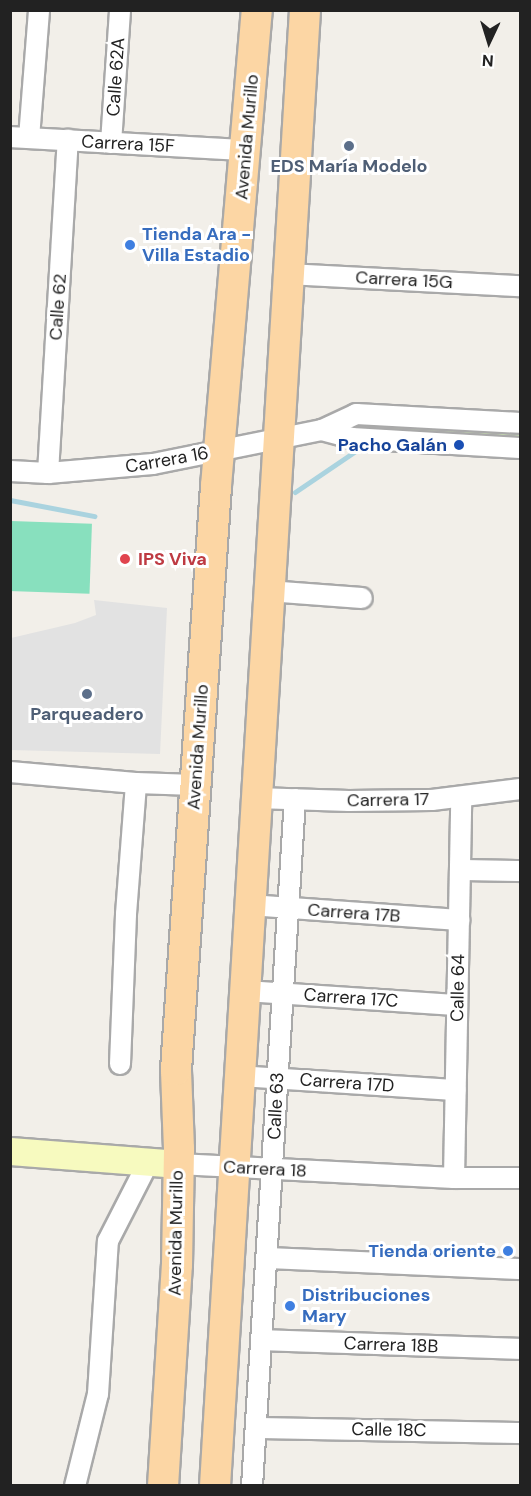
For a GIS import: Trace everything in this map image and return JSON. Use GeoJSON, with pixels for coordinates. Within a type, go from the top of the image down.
{"type":"FeatureCollection","features":[{"type":"Feature","properties":{"kind":"main road","name":"Avenida Murillo"},"geometry":{"type":"LineString","coordinates":[[163,1485],[177,1265],[164,1163],[176,1070],[220,451],[257,10]]}},
{"type":"Feature","properties":{"kind":"main road"},"geometry":{"type":"LineString","coordinates":[[215,1485],[277,439],[305,10]]}},
{"type":"Feature","properties":{"kind":"street"},"geometry":{"type":"LineString","coordinates":[[20,138],[39,10]]}},
{"type":"Feature","properties":{"kind":"street","name":"Calle 62A"},"geometry":{"type":"LineString","coordinates":[[111,142],[120,10]]}},
{"type":"Feature","properties":{"kind":"street","name":"Carrera 15F"},"geometry":{"type":"LineString","coordinates":[[20,138],[246,150]]}},
{"type":"Feature","properties":{"kind":"street","name":"Calle 62"},"geometry":{"type":"LineString","coordinates":[[48,473],[68,140]]}},
{"type":"Feature","properties":{"kind":"street","name":"Carrera 15G"},"geometry":{"type":"LineString","coordinates":[[288,274],[520,286]]}},
{"type":"Feature","properties":{"kind":"street","name":"Carrera 16"},"geometry":{"type":"LineString","coordinates":[[10,471],[48,473],[153,464],[322,430],[356,414],[520,423]]}},
{"type":"Feature","properties":{"kind":"street","name":"Carrera 16"},"geometry":{"type":"LineString","coordinates":[[322,430],[352,438],[520,448]]}},
{"type":"Feature","properties":{"kind":"street"},"geometry":{"type":"LineString","coordinates":[[268,591],[362,598]]}},
{"type":"Feature","properties":{"kind":"street"},"geometry":{"type":"LineString","coordinates":[[10,772],[136,783],[195,784]]}},
{"type":"Feature","properties":{"kind":"street"},"geometry":{"type":"LineString","coordinates":[[120,1064],[126,914],[136,783]]}},
{"type":"Feature","properties":{"kind":"street","name":"Carrera 17"},"geometry":{"type":"LineString","coordinates":[[256,798],[349,801],[461,798],[520,789]]}},
{"type":"Feature","properties":{"kind":"street","name":"Calle 64"},"geometry":{"type":"LineString","coordinates":[[454,1178],[461,798]]}},
{"type":"Feature","properties":{"kind":"street","name":"Calle 63"},"geometry":{"type":"LineString","coordinates":[[252,1485],[295,799]]}},
{"type":"Feature","properties":{"kind":"street"},"geometry":{"type":"LineString","coordinates":[[460,870],[520,871]]}},
{"type":"Feature","properties":{"kind":"street","name":"Carrera 17B"},"geometry":{"type":"LineString","coordinates":[[249,905],[459,920]]}},
{"type":"Feature","properties":{"kind":"street","name":"Carrera 17C"},"geometry":{"type":"LineString","coordinates":[[244,991],[458,1005]]}},
{"type":"Feature","properties":{"kind":"street","name":"Carrera 17D"},"geometry":{"type":"LineString","coordinates":[[239,1076],[456,1090]]}},
{"type":"Feature","properties":{"kind":"street","name":"Carrera 18"},"geometry":{"type":"LineString","coordinates":[[10,1151],[233,1167],[454,1178],[520,1178]]}},
{"type":"Feature","properties":{"kind":"street"},"geometry":{"type":"LineString","coordinates":[[75,1485],[98,1394],[108,1242],[164,1163]]}},
{"type":"Feature","properties":{"kind":"street"},"geometry":{"type":"LineString","coordinates":[[267,1258],[520,1269]]}},
{"type":"Feature","properties":{"kind":"street","name":"Carrera 18B"},"geometry":{"type":"LineString","coordinates":[[262,1340],[520,1349]]}},
{"type":"Feature","properties":{"kind":"street","name":"Calle 18C"},"geometry":{"type":"LineString","coordinates":[[256,1428],[520,1433]]}},
{"type":"Feature","properties":{"kind":"green space"},"geometry":{"type":"Polygon","coordinates":[[[388,425],[520,433],[520,438],[388,431],[388,425]]]}},
{"type":"Feature","properties":{"kind":"green space"},"geometry":{"type":"Polygon","coordinates":[[[11,521],[92,524],[90,594],[10,591],[11,521]]]}},
{"type":"Feature","properties":{"kind":"shaded area","name":"Parqueadero"},"geometry":{"type":"Polygon","coordinates":[[[94,600],[167,608],[160,754],[11,750],[11,638],[75,623],[96,615],[94,600]]]}},
{"type":"Feature","properties":{"kind":"waterway"},"geometry":{"type":"LineString","coordinates":[[295,492],[363,446]]}},
{"type":"Feature","properties":{"kind":"waterway"},"geometry":{"type":"LineString","coordinates":[[10,500],[94,516]]}},
{"type":"Feature","properties":{"kind":"place","name":"EDS María Modelo"},"geometry":{"type":"Point","coordinates":[349,146]}},
{"type":"Feature","properties":{"kind":"place","name":"Tienda Ara - Villa Estadio"},"geometry":{"type":"Point","coordinates":[130,245]}},
{"type":"Feature","properties":{"kind":"place","name":"Pacho Galán"},"geometry":{"type":"Point","coordinates":[459,445]}},
{"type":"Feature","properties":{"kind":"place","name":"IPS Viva"},"geometry":{"type":"Point","coordinates":[125,559]}},
{"type":"Feature","properties":{"kind":"place","name":"Parqueadero"},"geometry":{"type":"Point","coordinates":[87,694]}},
{"type":"Feature","properties":{"kind":"place","name":"Tienda oriente"},"geometry":{"type":"Point","coordinates":[508,1251]}},
{"type":"Feature","properties":{"kind":"place","name":"Distribuciones Mary"},"geometry":{"type":"Point","coordinates":[290,1306]}}]}
